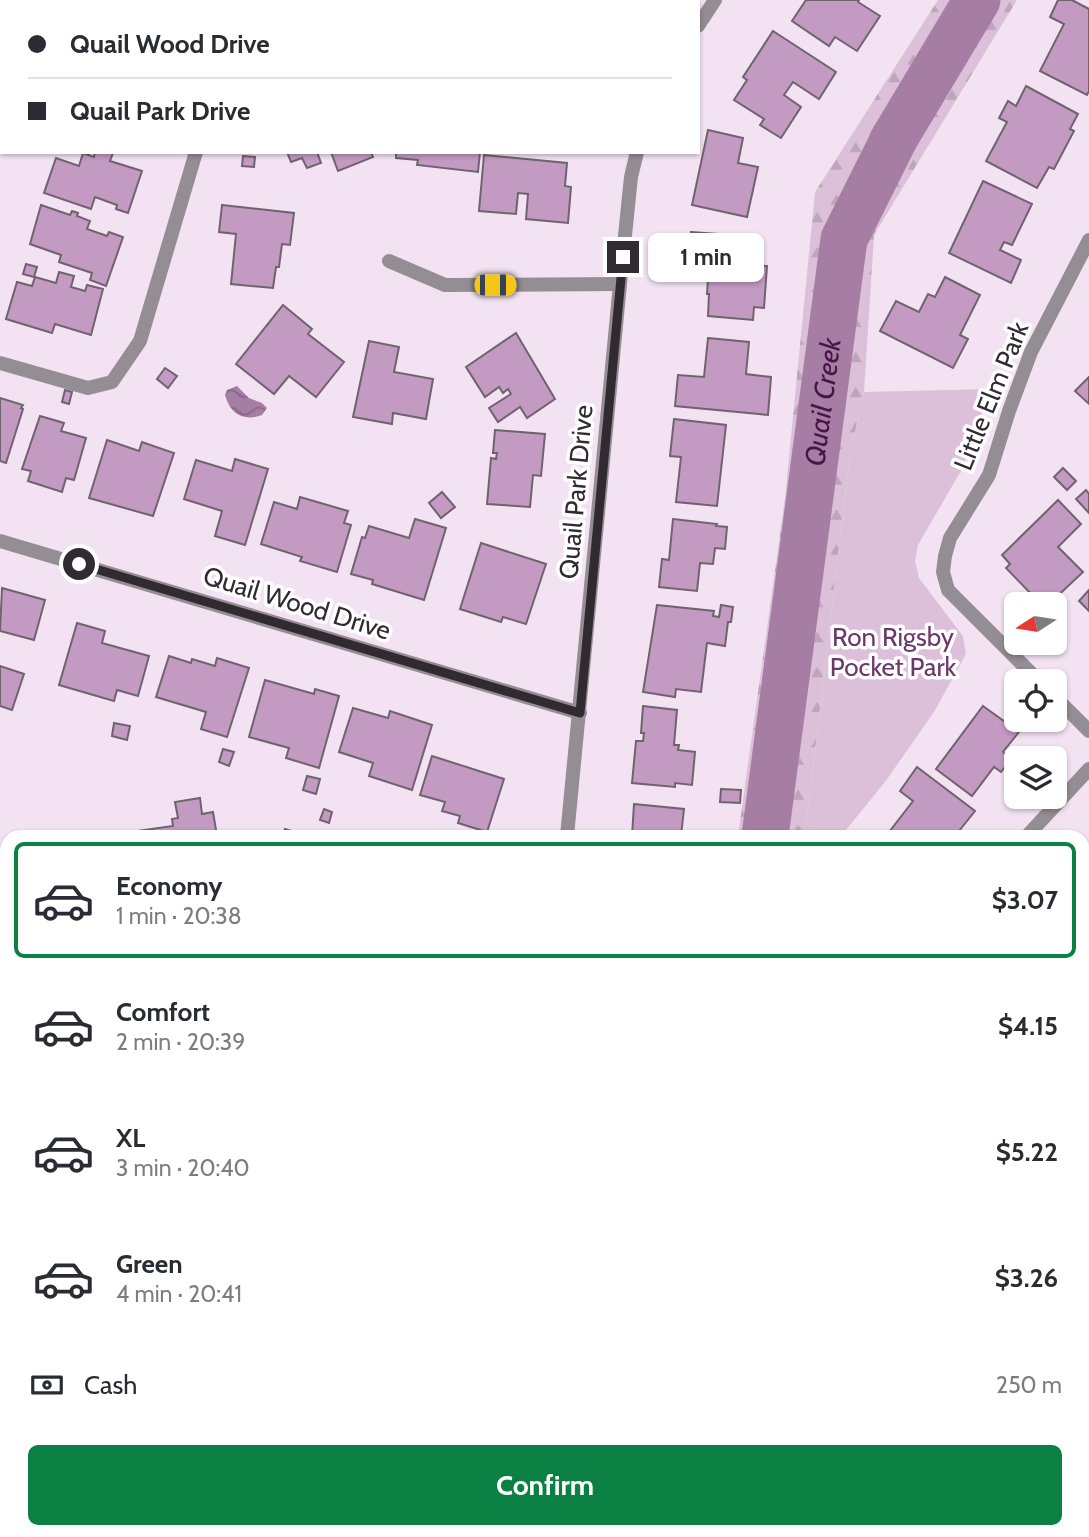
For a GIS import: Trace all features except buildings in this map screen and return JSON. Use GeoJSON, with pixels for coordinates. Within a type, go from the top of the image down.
{"type":"FeatureCollection","features":[{"type":"Feature","properties":{"kind":"street"},"geometry":{"type":"LineString","coordinates":[[700,23],[715,0]]}},
{"type":"Feature","properties":{"kind":"street"},"geometry":{"type":"LineString","coordinates":[[0,363],[88,388],[112,382],[140,341],[195,154]]}},
{"type":"Feature","properties":{"kind":"street","name":"Quail Park Drive"},"geometry":{"type":"LineString","coordinates":[[568,830],[620,284],[631,177],[637,154]]}},
{"type":"Feature","properties":{"kind":"street","name":"Little Elm Park"},"geometry":{"type":"LineString","coordinates":[[1027,669],[948,590],[943,572],[945,556],[950,538],[989,475],[1031,352],[1087,250]]}},
{"type":"Feature","properties":{"kind":"street"},"geometry":{"type":"LineString","coordinates":[[389,261],[445,285],[620,284]]}},
{"type":"Feature","properties":{"kind":"street","name":"Quail Wood Drive"},"geometry":{"type":"LineString","coordinates":[[0,541],[580,713]]}},
{"type":"Feature","properties":{"kind":"street"},"geometry":{"type":"LineString","coordinates":[[1067,709],[1089,731]]}},
{"type":"Feature","properties":{"kind":"street"},"geometry":{"type":"LineString","coordinates":[[1033,830],[1089,769]]}},
{"type":"Feature","properties":{"kind":"green space"},"geometry":{"type":"Polygon","coordinates":[[[938,0],[1017,0],[874,235],[864,392],[850,455],[806,830],[739,830],[785,498],[815,192],[938,0]]]}},
{"type":"Feature","properties":{"kind":"green space","name":"Ron Rigsby Pocket Park"},"geometry":{"type":"Polygon","coordinates":[[[989,389],[962,469],[918,545],[915,561],[919,578],[963,636],[966,654],[934,712],[885,782],[846,830],[806,830],[850,455],[864,392],[989,389]]]}},
{"type":"Feature","properties":{"kind":"water"},"geometry":{"type":"Polygon","coordinates":[[[237,386],[249,398],[267,408],[262,415],[249,418],[234,412],[225,395],[227,390],[237,386]]]}},
{"type":"Feature","properties":{"kind":"waterway","name":"Quail Creek"},"geometry":{"type":"LineString","coordinates":[[766,830],[844,239],[895,137],[977,0]]}},
{"type":"Feature","properties":{"kind":"route"},"geometry":{"type":"LineString","coordinates":[[79,564],[580,713],[623,257]]}}]}
